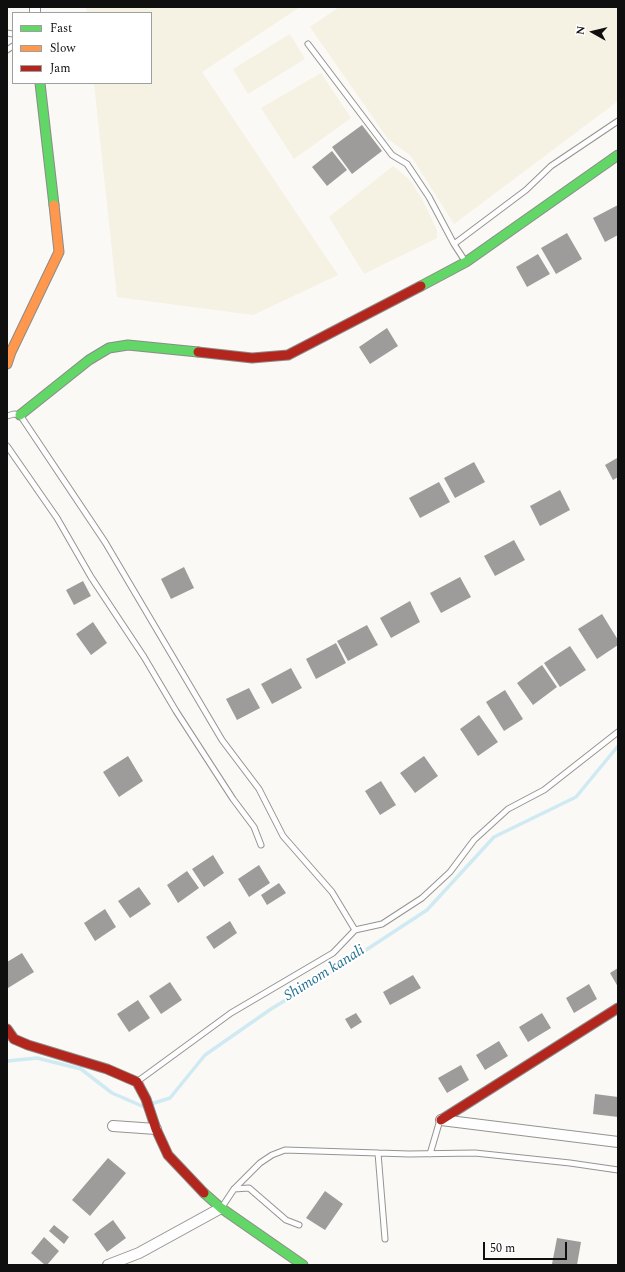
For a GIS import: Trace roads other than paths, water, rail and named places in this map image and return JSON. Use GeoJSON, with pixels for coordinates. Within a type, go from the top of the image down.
{"type":"FeatureCollection","features":[{"type":"Feature","properties":{"kind":"street"},"geometry":{"type":"LineString","coordinates":[[7,364],[11,352],[58,252],[40,84]]}},
{"type":"Feature","properties":{"kind":"street"},"geometry":{"type":"LineString","coordinates":[[20,415],[89,360],[109,348],[128,345],[252,358],[288,354],[466,262],[618,155]]}},
{"type":"Feature","properties":{"kind":"street"},"geometry":{"type":"LineString","coordinates":[[441,1120],[618,1008]]}},
{"type":"Feature","properties":{"kind":"street"},"geometry":{"type":"LineString","coordinates":[[7,1029],[10,1040],[107,1069],[137,1082],[146,1099],[154,1125],[168,1154],[197,1186],[221,1208],[303,1265]]}},
{"type":"Feature","properties":{"kind":"street"},"geometry":{"type":"LineString","coordinates":[[441,1120],[618,1142]]}},
{"type":"Feature","properties":{"kind":"street"},"geometry":{"type":"LineString","coordinates":[[113,1126],[154,1125]]}},
{"type":"Feature","properties":{"kind":"street"},"geometry":{"type":"LineString","coordinates":[[108,1265],[139,1252],[221,1208]]}},
{"type":"Feature","properties":{"kind":"lane"},"geometry":{"type":"LineString","coordinates":[[308,44],[392,155],[407,164],[429,197],[454,244],[466,262]]}},
{"type":"Feature","properties":{"kind":"lane"},"geometry":{"type":"LineString","coordinates":[[454,244],[526,190],[551,166],[618,121]]}},
{"type":"Feature","properties":{"kind":"lane"},"geometry":{"type":"LineString","coordinates":[[7,416],[14,414],[20,415],[105,542],[222,740],[259,789],[283,836],[332,892],[355,930]]}},
{"type":"Feature","properties":{"kind":"lane"},"geometry":{"type":"LineString","coordinates":[[7,446],[57,518],[91,577],[144,657],[176,711],[233,799],[254,827],[261,845]]}},
{"type":"Feature","properties":{"kind":"lane"},"geometry":{"type":"LineString","coordinates":[[137,1082],[231,1013],[333,953],[355,930],[382,924],[422,898],[450,872],[474,840],[508,809],[544,790],[618,732]]}},
{"type":"Feature","properties":{"kind":"lane"},"geometry":{"type":"LineString","coordinates":[[430,1154],[441,1120]]}},
{"type":"Feature","properties":{"kind":"lane"},"geometry":{"type":"LineString","coordinates":[[221,1208],[234,1189],[260,1163],[272,1155],[285,1150],[430,1154],[475,1153],[570,1163],[618,1170]]}},
{"type":"Feature","properties":{"kind":"lane"},"geometry":{"type":"LineString","coordinates":[[378,1153],[385,1238]]}},
{"type":"Feature","properties":{"kind":"lane"},"geometry":{"type":"LineString","coordinates":[[234,1189],[249,1188],[286,1220],[299,1225]]}},
{"type":"Feature","properties":{"kind":"waterway","name":"Shimom kanali"},"geometry":{"type":"LineString","coordinates":[[151,1104],[170,1098],[205,1055],[271,1009],[340,967],[427,910],[494,837],[576,797],[618,746]]}},
{"type":"Feature","properties":{"kind":"waterway","name":"Shimom kanali"},"geometry":{"type":"LineString","coordinates":[[7,1061],[37,1058],[81,1069],[112,1093],[142,1106],[145,1105]]}}]}
